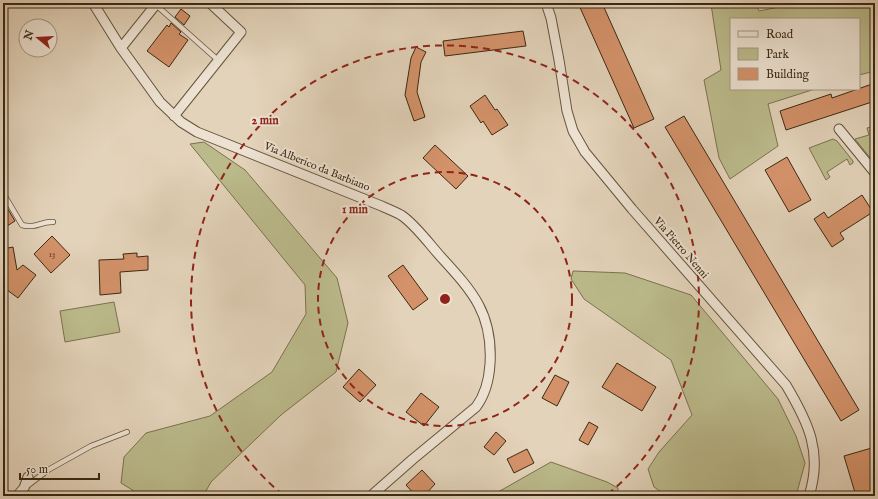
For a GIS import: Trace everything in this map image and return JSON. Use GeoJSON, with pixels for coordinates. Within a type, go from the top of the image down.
{"type":"FeatureCollection","features":[{"type":"Feature","properties":{"kind":"street","name":"Via Alberico da Barbiano"},"geometry":{"type":"LineString","coordinates":[[93,3],[121,48],[160,102],[181,122],[196,132],[401,215],[416,229],[467,286],[479,304],[487,322],[491,345],[489,374],[481,400],[476,407],[371,496]]}},
{"type":"Feature","properties":{"kind":"street"},"geometry":{"type":"LineString","coordinates":[[174,116],[241,32],[210,3]]}},
{"type":"Feature","properties":{"kind":"street","name":"Via Pietro Nenni"},"geometry":{"type":"LineString","coordinates":[[546,3],[551,18],[567,111],[573,131],[585,152],[632,209],[786,385],[808,425],[812,440],[815,457],[814,475],[809,496]]}},
{"type":"Feature","properties":{"kind":"street"},"geometry":{"type":"LineString","coordinates":[[121,48],[156,4]]}},
{"type":"Feature","properties":{"kind":"street"},"geometry":{"type":"LineString","coordinates":[[839,129],[875,173]]}},
{"type":"Feature","properties":{"kind":"street"},"geometry":{"type":"LineString","coordinates":[[17,496],[24,488],[28,477]]}},
{"type":"Feature","properties":{"kind":"lane"},"geometry":{"type":"LineString","coordinates":[[156,4],[219,61]]}},
{"type":"Feature","properties":{"kind":"lane"},"geometry":{"type":"LineString","coordinates":[[3,193],[22,225],[37,226],[47,222],[53,222]]}},
{"type":"Feature","properties":{"kind":"lane"},"geometry":{"type":"LineString","coordinates":[[24,488],[48,470],[85,449],[127,432]]}},
{"type":"Feature","properties":{"kind":"green space"},"geometry":{"type":"Polygon","coordinates":[[[756,3],[759,11],[799,3],[875,3],[875,71],[860,75],[860,18],[730,18],[730,90],[812,90],[768,104],[778,146],[730,179],[719,158],[704,80],[721,70],[711,4],[756,3]]]}},
{"type":"Feature","properties":{"kind":"green space"},"geometry":{"type":"Polygon","coordinates":[[[871,127],[875,139],[875,164],[855,139],[869,135],[867,128],[871,127]]]}},
{"type":"Feature","properties":{"kind":"green space"},"geometry":{"type":"Polygon","coordinates":[[[833,139],[837,141],[853,163],[850,165],[847,159],[827,172],[830,177],[826,180],[809,148],[833,139]]]}},
{"type":"Feature","properties":{"kind":"green space"},"geometry":{"type":"Polygon","coordinates":[[[204,142],[245,170],[337,278],[348,323],[336,372],[281,415],[211,482],[203,496],[142,496],[121,483],[124,457],[146,433],[210,416],[272,372],[306,314],[305,285],[190,144],[204,142]]]}},
{"type":"Feature","properties":{"kind":"green space"},"geometry":{"type":"Polygon","coordinates":[[[573,271],[625,273],[691,295],[778,399],[796,436],[805,463],[796,496],[667,496],[654,487],[648,469],[659,452],[692,415],[671,360],[584,299],[571,279],[573,271]]]}},
{"type":"Feature","properties":{"kind":"green space"},"geometry":{"type":"Polygon","coordinates":[[[114,302],[120,332],[65,342],[60,311],[114,302]]]}},
{"type":"Feature","properties":{"kind":"green space"},"geometry":{"type":"Polygon","coordinates":[[[551,462],[607,482],[618,488],[618,496],[491,496],[551,462]]]}},
{"type":"Feature","properties":{"kind":"building"},"geometry":{"type":"Polygon","coordinates":[[[578,3],[602,3],[654,119],[634,128],[578,3]]]}},
{"type":"Feature","properties":{"kind":"building"},"geometry":{"type":"Polygon","coordinates":[[[181,9],[190,16],[184,25],[175,17],[181,9]]]}},
{"type":"Feature","properties":{"kind":"building"},"geometry":{"type":"Polygon","coordinates":[[[171,23],[181,32],[179,34],[188,40],[169,67],[147,51],[167,25],[169,27],[171,23]]]}},
{"type":"Feature","properties":{"kind":"building"},"geometry":{"type":"Polygon","coordinates":[[[523,31],[526,46],[445,56],[443,41],[523,31]]]}},
{"type":"Feature","properties":{"kind":"building"},"geometry":{"type":"Polygon","coordinates":[[[416,47],[426,52],[421,62],[417,92],[425,117],[414,121],[405,95],[411,58],[416,47]]]}},
{"type":"Feature","properties":{"kind":"building"},"geometry":{"type":"Polygon","coordinates":[[[875,83],[875,101],[786,130],[780,111],[831,94],[832,98],[855,90],[860,90],[860,88],[875,83]]]}},
{"type":"Feature","properties":{"kind":"building"},"geometry":{"type":"Polygon","coordinates":[[[485,95],[508,125],[492,135],[483,121],[481,123],[470,106],[485,95]]]}},
{"type":"Feature","properties":{"kind":"building"},"geometry":{"type":"Polygon","coordinates":[[[684,116],[859,410],[841,421],[665,127],[684,116]]]}},
{"type":"Feature","properties":{"kind":"building"},"geometry":{"type":"Polygon","coordinates":[[[435,145],[468,176],[456,189],[423,158],[435,145]]]}},
{"type":"Feature","properties":{"kind":"building"},"geometry":{"type":"Polygon","coordinates":[[[787,157],[811,200],[789,212],[765,170],[787,157]]]}},
{"type":"Feature","properties":{"kind":"building"},"geometry":{"type":"Polygon","coordinates":[[[862,195],[873,212],[840,233],[844,239],[832,247],[814,219],[824,212],[828,218],[862,195]]]}},
{"type":"Feature","properties":{"kind":"building"},"geometry":{"type":"Polygon","coordinates":[[[3,201],[15,221],[7,226],[3,222],[3,201]]]}},
{"type":"Feature","properties":{"kind":"building"},"geometry":{"type":"Polygon","coordinates":[[[52,236],[70,255],[51,273],[34,254],[52,236]]]}},
{"type":"Feature","properties":{"kind":"building"},"geometry":{"type":"Polygon","coordinates":[[[13,247],[17,270],[23,265],[36,275],[18,298],[3,287],[3,249],[13,247]]]}},
{"type":"Feature","properties":{"kind":"building"},"geometry":{"type":"Polygon","coordinates":[[[137,253],[137,257],[148,256],[148,270],[120,272],[121,293],[100,295],[99,260],[124,259],[123,254],[137,253]]]}},
{"type":"Feature","properties":{"kind":"building"},"geometry":{"type":"Polygon","coordinates":[[[403,265],[428,299],[413,310],[388,276],[403,265]]]}},
{"type":"Feature","properties":{"kind":"building"},"geometry":{"type":"Polygon","coordinates":[[[617,363],[656,387],[642,411],[602,387],[617,363]]]}},
{"type":"Feature","properties":{"kind":"building"},"geometry":{"type":"Polygon","coordinates":[[[359,369],[376,385],[360,402],[343,387],[359,369]]]}},
{"type":"Feature","properties":{"kind":"building"},"geometry":{"type":"Polygon","coordinates":[[[555,375],[569,382],[557,406],[542,398],[555,375]]]}},
{"type":"Feature","properties":{"kind":"building"},"geometry":{"type":"Polygon","coordinates":[[[421,393],[439,407],[424,426],[406,412],[421,393]]]}},
{"type":"Feature","properties":{"kind":"building"},"geometry":{"type":"Polygon","coordinates":[[[589,422],[598,427],[588,445],[579,440],[589,422]]]}},
{"type":"Feature","properties":{"kind":"building"},"geometry":{"type":"Polygon","coordinates":[[[496,432],[506,441],[494,455],[484,447],[496,432]]]}},
{"type":"Feature","properties":{"kind":"building"},"geometry":{"type":"Polygon","coordinates":[[[875,447],[875,493],[864,496],[856,496],[844,456],[875,447]]]}},
{"type":"Feature","properties":{"kind":"building"},"geometry":{"type":"Polygon","coordinates":[[[527,449],[534,463],[514,473],[507,459],[527,449]]]}},
{"type":"Feature","properties":{"kind":"building"},"geometry":{"type":"Polygon","coordinates":[[[422,470],[435,484],[424,496],[416,496],[406,485],[422,470]]]}}]}
